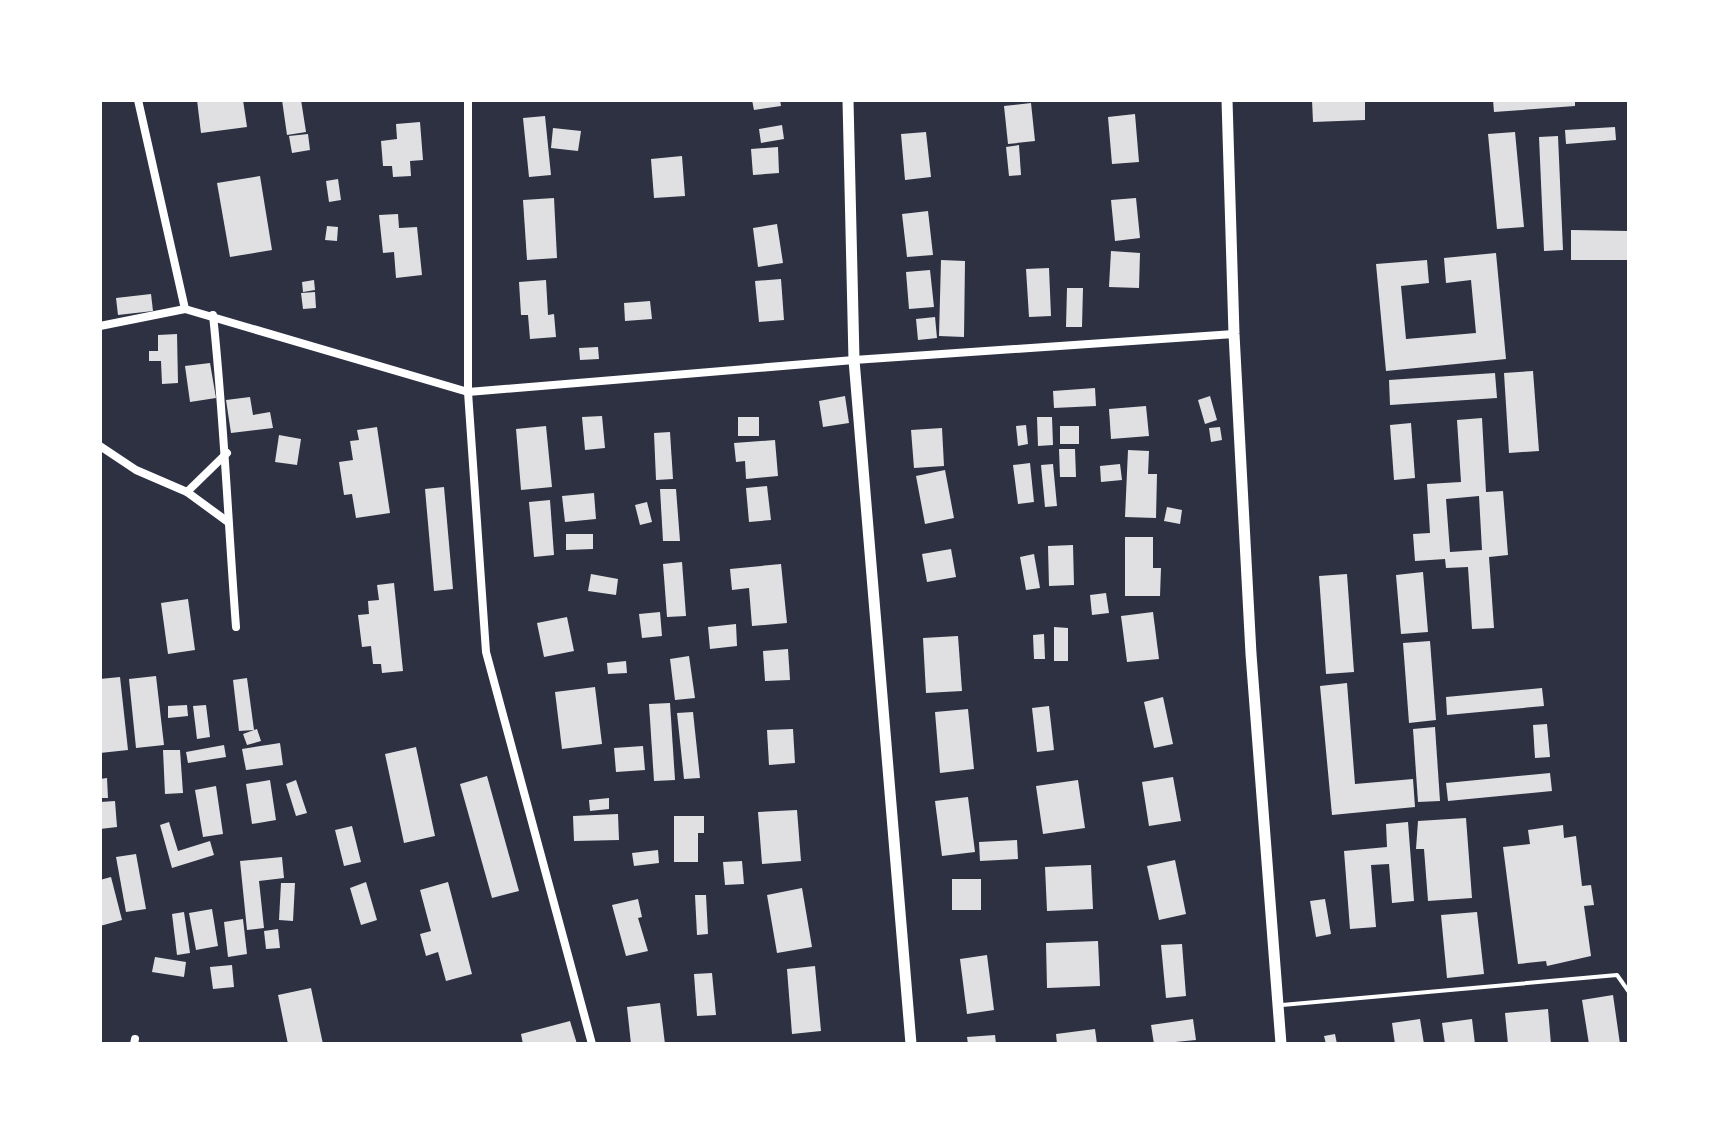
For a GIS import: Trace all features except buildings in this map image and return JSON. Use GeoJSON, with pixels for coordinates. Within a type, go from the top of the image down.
{"type":"FeatureCollection","features":[{"type":"Feature","properties":{"kind":"street"},"geometry":{"type":"LineString","coordinates":[[138,100],[185,309]]}},
{"type":"Feature","properties":{"kind":"street"},"geometry":{"type":"LineString","coordinates":[[468,100],[468,392],[486,652],[592,1044]]}},
{"type":"Feature","properties":{"kind":"street"},"geometry":{"type":"LineString","coordinates":[[848,100],[854,360],[911,1044]]}},
{"type":"Feature","properties":{"kind":"street"},"geometry":{"type":"LineString","coordinates":[[1227,100],[1234,334],[1251,654],[1281,1044]]}},
{"type":"Feature","properties":{"kind":"street"},"geometry":{"type":"LineString","coordinates":[[100,326],[185,309],[468,392],[854,360],[1234,334]]}},
{"type":"Feature","properties":{"kind":"street"},"geometry":{"type":"LineString","coordinates":[[213,315],[227,453],[228,522],[236,627]]}},
{"type":"Feature","properties":{"kind":"street"},"geometry":{"type":"LineString","coordinates":[[100,446],[136,470],[187,492],[228,522]]}},
{"type":"Feature","properties":{"kind":"street"},"geometry":{"type":"LineString","coordinates":[[187,492],[227,453]]}},
{"type":"Feature","properties":{"kind":"lane"},"geometry":{"type":"LineString","coordinates":[[1279,1005],[1617,975],[1629,992]]}}]}
